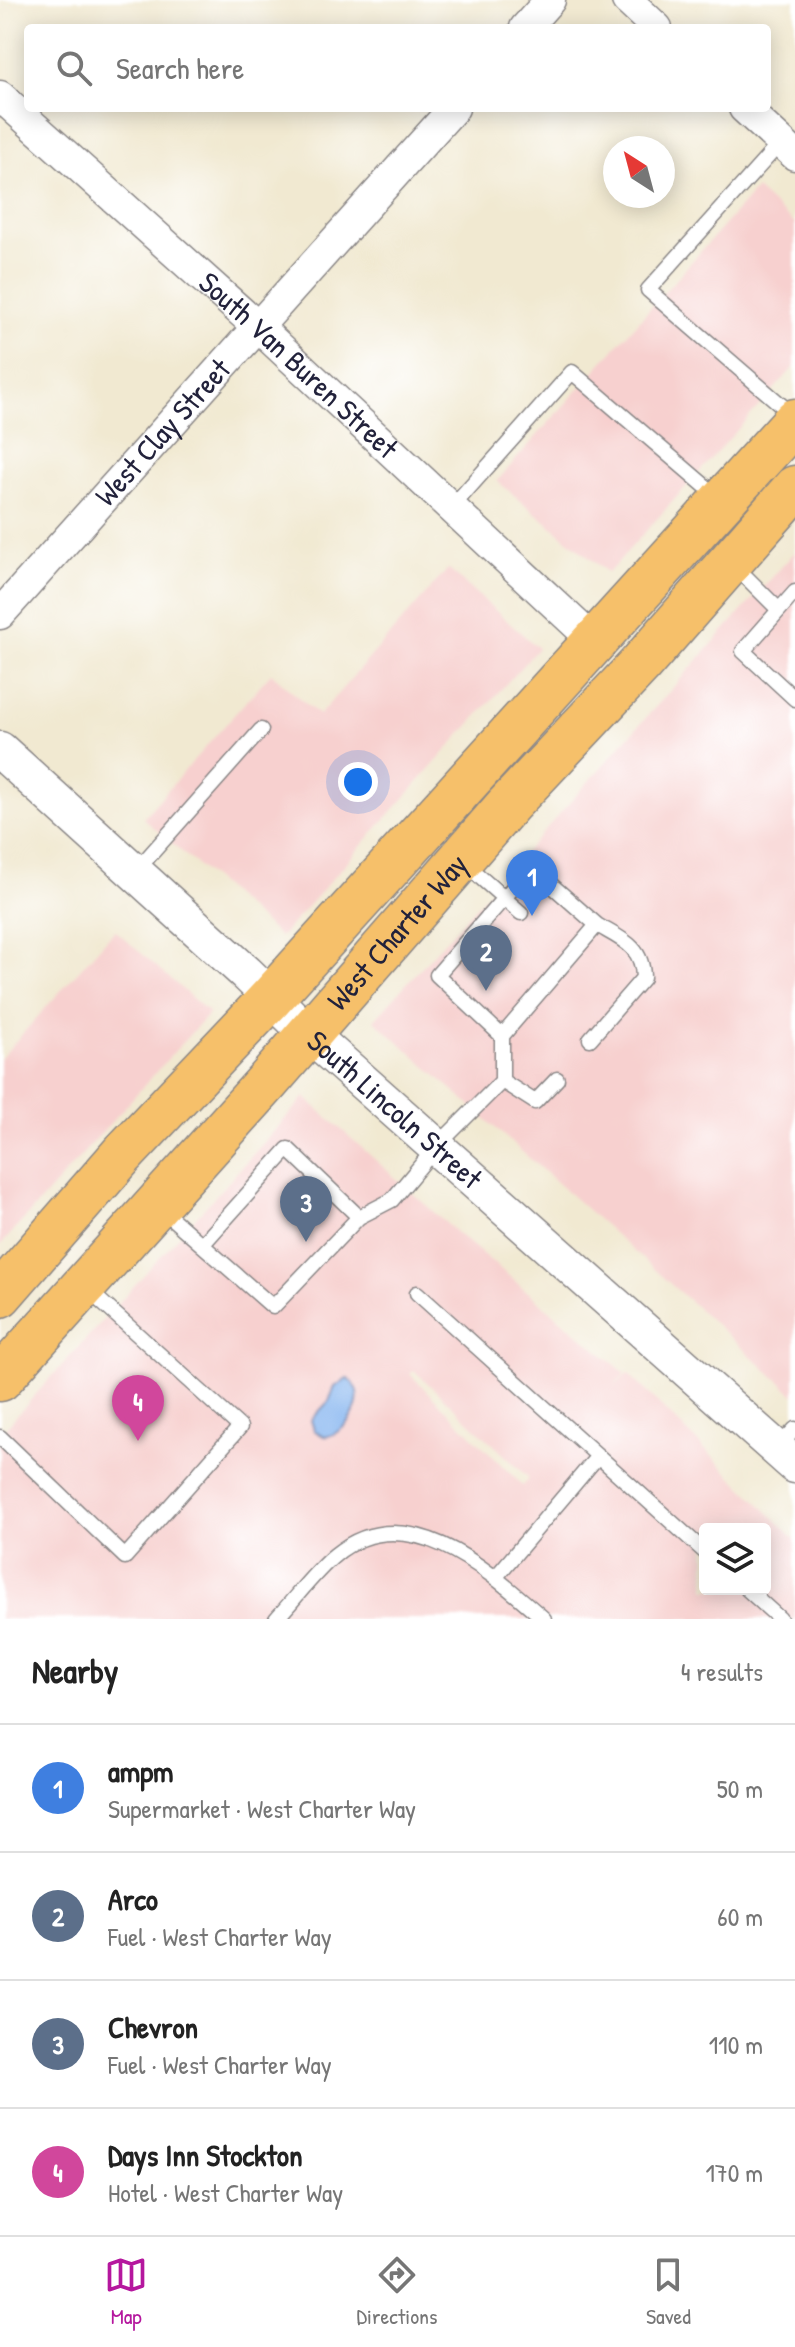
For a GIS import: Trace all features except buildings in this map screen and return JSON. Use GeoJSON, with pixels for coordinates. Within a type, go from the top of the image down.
{"type":"FeatureCollection","features":[{"type":"Feature","properties":{"kind":"main road","name":"West Charter Way"},"geometry":{"type":"LineString","coordinates":[[0,1295],[122,1155],[270,999],[795,419]]}},
{"type":"Feature","properties":{"kind":"main road","name":"West Charter Way"},"geometry":{"type":"LineString","coordinates":[[0,1379],[795,488]]}},
{"type":"Feature","properties":{"kind":"main road"},"geometry":{"type":"LineString","coordinates":[[524,789],[528,750],[595,670],[593,640]]}},
{"type":"Feature","properties":{"kind":"street"},"geometry":{"type":"LineString","coordinates":[[529,24],[550,0]]}},
{"type":"Feature","properties":{"kind":"street"},"geometry":{"type":"LineString","coordinates":[[627,0],[653,24]]}},
{"type":"Feature","properties":{"kind":"street","name":"South Van Buren Street"},"geometry":{"type":"LineString","coordinates":[[0,96],[258,327],[593,640]]}},
{"type":"Feature","properties":{"kind":"street","name":"West Clay Street"},"geometry":{"type":"LineString","coordinates":[[0,614],[450,112]]}},
{"type":"Feature","properties":{"kind":"street"},"geometry":{"type":"LineString","coordinates":[[748,112],[788,149]]}},
{"type":"Feature","properties":{"kind":"street","name":"South Lincoln Street"},"geometry":{"type":"LineString","coordinates":[[0,750],[309,1034],[789,1447]]}},
{"type":"Feature","properties":{"kind":"lane"},"geometry":{"type":"LineString","coordinates":[[788,149],[648,290],[795,419]]}},
{"type":"Feature","properties":{"kind":"lane"},"geometry":{"type":"LineString","coordinates":[[451,508],[572,372],[723,501]]}},
{"type":"Feature","properties":{"kind":"lane"},"geometry":{"type":"LineString","coordinates":[[730,561],[779,610]]}},
{"type":"Feature","properties":{"kind":"lane"},"geometry":{"type":"LineString","coordinates":[[795,592],[743,651],[795,699]]}},
{"type":"Feature","properties":{"kind":"lane"},"geometry":{"type":"LineString","coordinates":[[135,872],[261,730]]}},
{"type":"Feature","properties":{"kind":"lane"},"geometry":{"type":"LineString","coordinates":[[461,861],[521,913]]}},
{"type":"Feature","properties":{"kind":"lane"},"geometry":{"type":"LineString","coordinates":[[502,1036],[437,975],[531,867],[597,925],[627,942],[643,963],[643,978],[590,1039]]}},
{"type":"Feature","properties":{"kind":"lane"},"geometry":{"type":"LineString","coordinates":[[157,1205],[273,1307],[359,1217],[392,1200],[437,1146],[502,1081],[502,1036],[597,925]]}},
{"type":"Feature","properties":{"kind":"lane"},"geometry":{"type":"LineString","coordinates":[[462,946],[478,960]]}},
{"type":"Feature","properties":{"kind":"lane"},"geometry":{"type":"LineString","coordinates":[[558,947],[570,957]]}},
{"type":"Feature","properties":{"kind":"lane"},"geometry":{"type":"LineString","coordinates":[[516,994],[529,1005]]}},
{"type":"Feature","properties":{"kind":"lane"},"geometry":{"type":"LineString","coordinates":[[502,1081],[535,1102],[557,1079]]}},
{"type":"Feature","properties":{"kind":"lane"},"geometry":{"type":"LineString","coordinates":[[202,1245],[288,1149],[359,1217]]}},
{"type":"Feature","properties":{"kind":"lane"},"geometry":{"type":"LineString","coordinates":[[0,1437],[125,1557],[240,1427],[84,1286]]}},
{"type":"Feature","properties":{"kind":"lane"},"geometry":{"type":"LineString","coordinates":[[417,1293],[699,1547]]}},
{"type":"Feature","properties":{"kind":"lane"},"geometry":{"type":"LineString","coordinates":[[495,1578],[598,1456]]}},
{"type":"Feature","properties":{"kind":"lane"},"geometry":{"type":"LineString","coordinates":[[276,1619],[335,1555],[365,1537],[401,1532],[436,1542],[470,1560],[495,1578],[535,1616]]}},
{"type":"Feature","properties":{"kind":"lane"},"geometry":{"type":"LineString","coordinates":[[754,1595],[780,1619]]}},
{"type":"Feature","properties":{"kind":"shaded area"},"geometry":{"type":"Polygon","coordinates":[[[756,189],[795,224],[795,366],[608,573],[497,481],[756,189]]]}},
{"type":"Feature","properties":{"kind":"shaded area"},"geometry":{"type":"Polygon","coordinates":[[[795,552],[795,1395],[374,1020],[795,552]]]}},
{"type":"Feature","properties":{"kind":"shaded area"},"geometry":{"type":"Polygon","coordinates":[[[448,569],[538,648],[280,937],[143,818],[271,673],[319,715],[448,569]]]}},
{"type":"Feature","properties":{"kind":"shaded area"},"geometry":{"type":"Polygon","coordinates":[[[115,930],[209,1013],[0,1246],[0,1059],[115,930]]]}},
{"type":"Feature","properties":{"kind":"shaded area"},"geometry":{"type":"Polygon","coordinates":[[[305,1097],[456,1232],[625,1373],[613,1388],[628,1373],[795,1539],[795,1619],[0,1619],[0,1434],[305,1097]],[[414,1370],[410,1374],[523,1486],[529,1478],[414,1370]]]}},
{"type":"Feature","properties":{"kind":"water"},"geometry":{"type":"Polygon","coordinates":[[[347,1378],[357,1391],[356,1406],[343,1427],[325,1437],[314,1430],[311,1420],[329,1401],[335,1387],[347,1378]]]}},
{"type":"Feature","properties":{"kind":"place","name":"ampm"},"geometry":{"type":"Point","coordinates":[532,916]}},
{"type":"Feature","properties":{"kind":"place","name":"Arco"},"geometry":{"type":"Point","coordinates":[486,991]}},
{"type":"Feature","properties":{"kind":"place","name":"Chevron"},"geometry":{"type":"Point","coordinates":[306,1242]}},
{"type":"Feature","properties":{"kind":"place","name":"Days Inn Stockton"},"geometry":{"type":"Point","coordinates":[138,1441]}}]}
